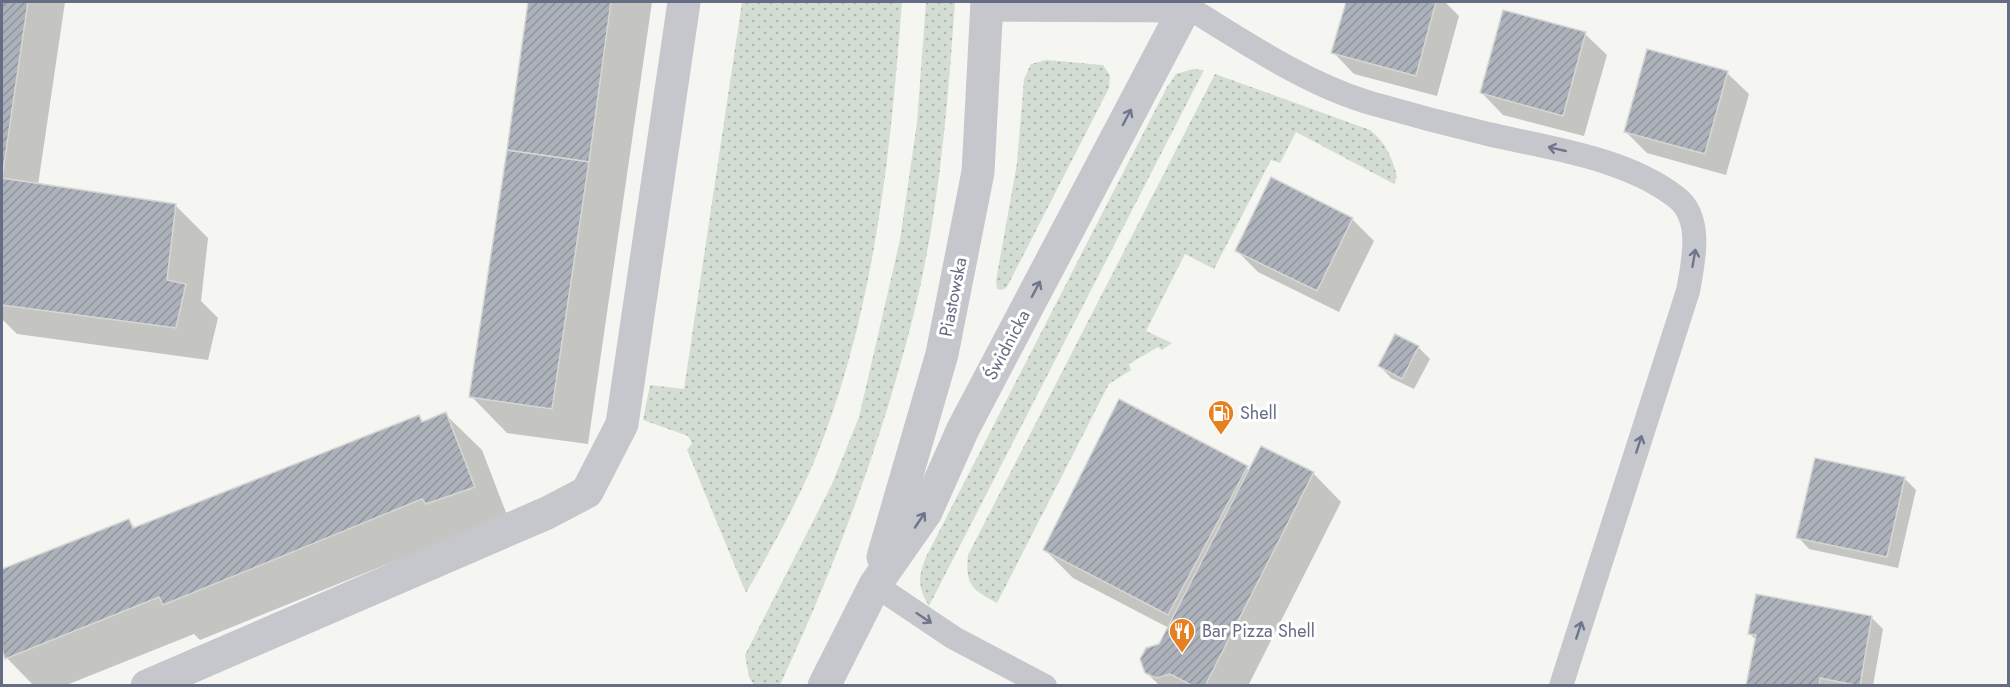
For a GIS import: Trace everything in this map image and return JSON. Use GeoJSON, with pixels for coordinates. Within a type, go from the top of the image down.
{"type":"FeatureCollection","features":[{"type":"Feature","properties":{"kind":"street"},"geometry":{"type":"LineString","coordinates":[[147,686],[547,513],[587,492],[621,424],[684,2]]}},
{"type":"Feature","properties":{"kind":"street"},"geometry":{"type":"LineString","coordinates":[[987,3],[1187,4]]}},
{"type":"Feature","properties":{"kind":"street","name":"Piastowska"},"geometry":{"type":"LineString","coordinates":[[875,585],[942,354],[978,172],[987,3]]}},
{"type":"Feature","properties":{"kind":"street","name":"Świdnicka"},"geometry":{"type":"LineString","coordinates":[[824,686],[875,585],[926,512],[963,429],[1187,4]]}},
{"type":"Feature","properties":{"kind":"lane"},"geometry":{"type":"LineString","coordinates":[[1187,4],[1297,72],[1371,104],[1488,134],[1561,149],[1626,169],[1678,198],[1690,218],[1696,243],[1688,291],[1561,686]]}},
{"type":"Feature","properties":{"kind":"lane"},"geometry":{"type":"LineString","coordinates":[[875,585],[954,638],[1045,686]]}},
{"type":"Feature","properties":{"kind":"shaded area"},"geometry":{"type":"Polygon","coordinates":[[[742,2],[902,2],[879,221],[857,329],[825,434],[809,474],[746,593],[687,450],[692,443],[688,436],[643,420],[650,385],[684,389],[742,2]]]}},
{"type":"Feature","properties":{"kind":"shaded area"},"geometry":{"type":"Polygon","coordinates":[[[926,2],[955,2],[940,165],[929,240],[914,313],[872,456],[820,595],[780,685],[754,685],[749,677],[745,655],[832,484],[859,417],[900,240],[917,122],[926,2]]]}},
{"type":"Feature","properties":{"kind":"shaded area"},"geometry":{"type":"Polygon","coordinates":[[[1046,60],[1103,65],[1110,75],[1109,88],[1007,287],[1002,290],[997,289],[996,281],[1017,163],[1024,79],[1031,64],[1046,60]]]}},
{"type":"Feature","properties":{"kind":"shaded area"},"geometry":{"type":"Polygon","coordinates":[[[1193,69],[1204,70],[929,606],[922,593],[920,581],[927,555],[1167,87],[1176,74],[1193,69]]]}},
{"type":"Feature","properties":{"kind":"shaded area"},"geometry":{"type":"Polygon","coordinates":[[[1215,74],[1370,130],[1388,151],[1397,177],[1394,184],[1296,132],[1280,163],[1271,160],[1214,269],[1185,254],[1146,331],[1172,343],[1162,350],[1158,347],[1129,364],[1131,370],[1109,384],[997,603],[972,585],[968,573],[968,555],[1215,74]]]}},
{"type":"Feature","properties":{"kind":"building"},"geometry":{"type":"Polygon","coordinates":[[[2,2],[28,2],[2,178],[2,2]]]}},
{"type":"Feature","properties":{"kind":"building"},"geometry":{"type":"Polygon","coordinates":[[[528,2],[611,2],[589,162],[507,150],[528,2]]]}},
{"type":"Feature","properties":{"kind":"building"},"geometry":{"type":"Polygon","coordinates":[[[1346,2],[1436,2],[1416,76],[1331,53],[1346,2]]]}},
{"type":"Feature","properties":{"kind":"building"},"geometry":{"type":"Polygon","coordinates":[[[1503,10],[1586,32],[1563,116],[1480,93],[1503,10]]]}},
{"type":"Feature","properties":{"kind":"building"},"geometry":{"type":"Polygon","coordinates":[[[1647,49],[1728,71],[1705,154],[1624,132],[1647,49]]]}},
{"type":"Feature","properties":{"kind":"building"},"geometry":{"type":"Polygon","coordinates":[[[507,150],[589,162],[552,409],[469,397],[507,150]]]}},
{"type":"Feature","properties":{"kind":"building"},"geometry":{"type":"Polygon","coordinates":[[[1271,177],[1353,218],[1317,291],[1235,251],[1271,177]]]}},
{"type":"Feature","properties":{"kind":"building"},"geometry":{"type":"Polygon","coordinates":[[[2,178],[176,204],[167,280],[186,284],[176,328],[2,305],[2,178]]]}},
{"type":"Feature","properties":{"kind":"building"},"geometry":{"type":"Polygon","coordinates":[[[1395,334],[1419,346],[1402,379],[1378,366],[1395,334]]]}},
{"type":"Feature","properties":{"kind":"building"},"geometry":{"type":"Polygon","coordinates":[[[1119,399],[1248,466],[1168,615],[1043,550],[1119,399]]]}},
{"type":"Feature","properties":{"kind":"building"},"geometry":{"type":"Polygon","coordinates":[[[446,412],[475,487],[426,504],[422,499],[163,605],[159,597],[5,659],[2,649],[2,569],[129,519],[133,528],[419,415],[422,422],[446,412]]]}},
{"type":"Feature","properties":{"kind":"building"},"geometry":{"type":"Polygon","coordinates":[[[1261,446],[1314,472],[1205,686],[1193,686],[1170,674],[1156,678],[1145,673],[1140,659],[1146,648],[1159,644],[1261,446]]]}},
{"type":"Feature","properties":{"kind":"building"},"geometry":{"type":"Polygon","coordinates":[[[1815,458],[1905,477],[1887,557],[1796,538],[1815,458]]]}},
{"type":"Feature","properties":{"kind":"building"},"geometry":{"type":"Polygon","coordinates":[[[1756,594],[1872,616],[1860,686],[1820,678],[1819,686],[1746,686],[1756,635],[1748,634],[1756,594]]]}},
{"type":"Feature","properties":{"kind":"place","name":"Shell"},"geometry":{"type":"Point","coordinates":[1221,436]}},
{"type":"Feature","properties":{"kind":"place","name":"Bar Pizza Shell"},"geometry":{"type":"Point","coordinates":[1182,654]}}]}
